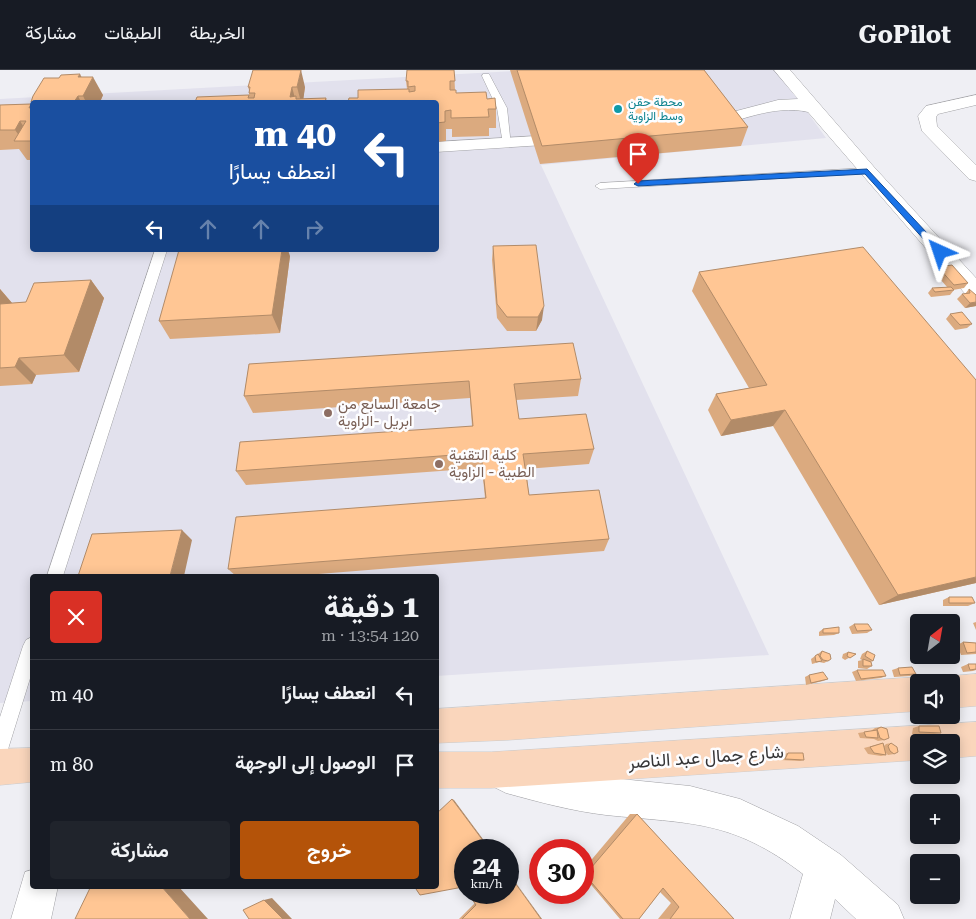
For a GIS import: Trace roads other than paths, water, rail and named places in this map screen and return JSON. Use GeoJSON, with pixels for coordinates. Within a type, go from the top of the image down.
{"type":"FeatureCollection","features":[{"type":"Feature","properties":{"kind":"main road"},"geometry":{"type":"LineString","coordinates":[[960,691],[976,690]]}},
{"type":"Feature","properties":{"kind":"main road"},"geometry":{"type":"LineString","coordinates":[[439,726],[508,723],[910,695]]}},
{"type":"Feature","properties":{"kind":"main road","name":"شارع جمال عبد الناصر"},"geometry":{"type":"LineString","coordinates":[[439,770],[491,770],[976,738]]}},
{"type":"Feature","properties":{"kind":"main road"},"geometry":{"type":"LineString","coordinates":[[0,768],[30,766]]}},
{"type":"Feature","properties":{"kind":"street"},"geometry":{"type":"LineString","coordinates":[[782,70],[867,171],[976,292]]}},
{"type":"Feature","properties":{"kind":"street"},"geometry":{"type":"LineString","coordinates":[[976,100],[932,110],[927,116],[928,127],[976,175]]}},
{"type":"Feature","properties":{"kind":"street"},"geometry":{"type":"LineString","coordinates":[[691,128],[778,105],[793,104],[814,108]]}},
{"type":"Feature","properties":{"kind":"street"},"geometry":{"type":"LineString","coordinates":[[439,147],[585,138]]}},
{"type":"Feature","properties":{"kind":"street"},"geometry":{"type":"LineString","coordinates":[[491,770],[565,790],[715,809],[762,826],[795,845],[852,888],[884,919]]}},
{"type":"Feature","properties":{"kind":"street"},"geometry":{"type":"LineString","coordinates":[[810,919],[824,867]]}},
{"type":"Feature","properties":{"kind":"street"},"geometry":{"type":"LineString","coordinates":[[31,919],[38,889]]}},
{"type":"Feature","properties":{"kind":"lane"},"geometry":{"type":"LineString","coordinates":[[486,76],[502,108],[508,144]]}},
{"type":"Feature","properties":{"kind":"lane"},"geometry":{"type":"LineString","coordinates":[[600,186],[867,171]]}},
{"type":"Feature","properties":{"kind":"lane"},"geometry":{"type":"LineString","coordinates":[[56,574],[160,252]]}},
{"type":"Feature","properties":{"kind":"lane"},"geometry":{"type":"LineString","coordinates":[[0,746],[30,652]]}},
{"type":"Feature","properties":{"kind":"place","name":"محطة حقن وسط الزاوية"},"geometry":{"type":"Point","coordinates":[618,109]}},
{"type":"Feature","properties":{"kind":"place","name":"جامعة السابع من ابريل -الزاوية"},"geometry":{"type":"Point","coordinates":[328,413]}},
{"type":"Feature","properties":{"kind":"place","name":"كلية التقنية الطبية - الزاوية"},"geometry":{"type":"Point","coordinates":[439,464]}}]}
